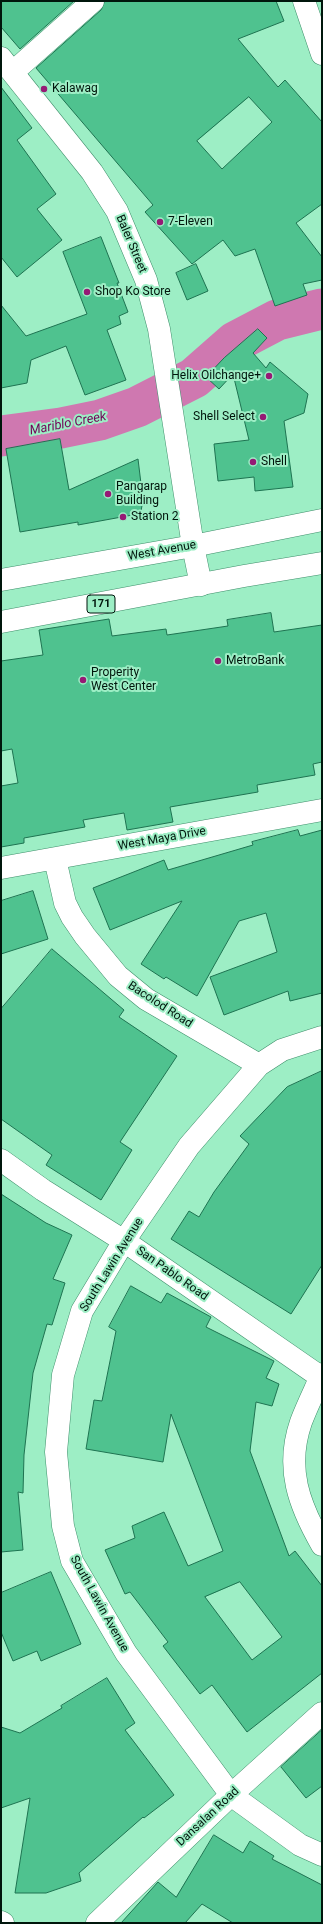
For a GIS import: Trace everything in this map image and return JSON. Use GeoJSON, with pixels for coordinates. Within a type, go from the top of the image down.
{"type":"FeatureCollection","features":[{"type":"Feature","properties":{"kind":"street"},"geometry":{"type":"LineString","coordinates":[[5,70],[93,1]]}},
{"type":"Feature","properties":{"kind":"street"},"geometry":{"type":"LineString","coordinates":[[304,1],[322,54]]}},
{"type":"Feature","properties":{"kind":"street","name":"Baler Street"},"geometry":{"type":"LineString","coordinates":[[5,70],[92,172],[117,211],[146,280],[159,329],[193,546],[201,585]]}},
{"type":"Feature","properties":{"kind":"street","name":"West Avenue"},"geometry":{"type":"LineString","coordinates":[[1,580],[193,546],[322,520]]}},
{"type":"Feature","properties":{"kind":"street","name":"171"},"geometry":{"type":"LineString","coordinates":[[1,622],[322,563]]}},
{"type":"Feature","properties":{"kind":"street","name":"West Maya Drive"},"geometry":{"type":"LineString","coordinates":[[1,868],[322,810]]}},
{"type":"Feature","properties":{"kind":"street","name":"Bacolod Road"},"geometry":{"type":"LineString","coordinates":[[55,858],[65,902],[72,917],[85,936],[118,976],[146,999],[259,1065]]}},
{"type":"Feature","properties":{"kind":"street","name":"South Lawin Avenue"},"geometry":{"type":"LineString","coordinates":[[322,1037],[282,1050],[259,1065],[189,1146],[124,1241],[82,1310],[63,1375],[56,1452],[63,1526],[72,1561],[126,1653],[231,1795],[300,1844],[322,1855]]}},
{"type":"Feature","properties":{"kind":"street","name":"San Pablo Road"},"geometry":{"type":"LineString","coordinates":[[1,1160],[43,1190],[124,1241],[322,1376]]}},
{"type":"Feature","properties":{"kind":"street"},"geometry":{"type":"LineString","coordinates":[[322,1376],[301,1423],[295,1464],[297,1490],[308,1520],[322,1545]]}},
{"type":"Feature","properties":{"kind":"street","name":"Dansalan Road"},"geometry":{"type":"LineString","coordinates":[[97,1923],[231,1795],[322,1713]]}},
{"type":"Feature","properties":{"kind":"building"},"geometry":{"type":"Polygon","coordinates":[[[1,1],[74,1],[20,49],[1,27],[1,1]]]}},
{"type":"Feature","properties":{"kind":"building"},"geometry":{"type":"Polygon","coordinates":[[[105,1],[276,1],[284,21],[238,39],[278,87],[285,80],[322,122],[322,204],[296,223],[322,257],[322,280],[303,284],[307,295],[275,306],[255,249],[235,256],[223,240],[192,264],[145,212],[153,205],[36,68],[101,10],[105,1]],[[249,97],[197,141],[222,169],[272,122],[249,97]]]}},
{"type":"Feature","properties":{"kind":"building"},"geometry":{"type":"Polygon","coordinates":[[[1,87],[32,128],[17,140],[56,194],[37,209],[62,240],[17,277],[1,257],[1,87]]]}},
{"type":"Feature","properties":{"kind":"building"},"geometry":{"type":"Polygon","coordinates":[[[101,237],[119,283],[117,283],[128,312],[119,316],[121,324],[107,330],[126,380],[85,395],[66,346],[31,360],[27,383],[1,388],[1,305],[26,336],[87,314],[63,252],[101,237]]]}},
{"type":"Feature","properties":{"kind":"building"},"geometry":{"type":"Polygon","coordinates":[[[196,264],[208,291],[187,300],[176,273],[196,264]]]}},
{"type":"Feature","properties":{"kind":"building"},"geometry":{"type":"Polygon","coordinates":[[[258,329],[267,338],[253,353],[266,368],[270,362],[308,394],[304,413],[284,421],[293,487],[255,491],[254,477],[218,481],[214,444],[249,440],[233,374],[219,389],[206,377],[224,358],[258,329]]]}},
{"type":"Feature","properties":{"kind":"building"},"geometry":{"type":"Polygon","coordinates":[[[60,439],[69,490],[138,459],[143,500],[141,511],[138,514],[78,525],[78,522],[20,532],[6,449],[60,439]]]}},
{"type":"Feature","properties":{"kind":"building"},"geometry":{"type":"Polygon","coordinates":[[[271,613],[274,632],[322,625],[322,762],[313,764],[315,775],[257,785],[258,792],[170,807],[173,822],[127,830],[124,813],[83,820],[85,827],[24,838],[24,843],[1,847],[1,786],[18,783],[12,749],[1,751],[1,661],[43,655],[39,630],[109,619],[112,636],[166,629],[167,635],[228,626],[227,620],[271,613]]]}},
{"type":"Feature","properties":{"kind":"building"},"geometry":{"type":"Polygon","coordinates":[[[298,830],[300,836],[322,830],[322,993],[290,1001],[288,991],[224,1015],[210,977],[277,952],[266,913],[239,921],[197,996],[166,977],[164,979],[141,964],[182,901],[110,930],[93,888],[164,860],[168,870],[253,845],[252,842],[298,830]]]}},
{"type":"Feature","properties":{"kind":"building"},"geometry":{"type":"Polygon","coordinates":[[[33,891],[48,939],[1,954],[1,901],[33,891]]]}},
{"type":"Feature","properties":{"kind":"building"},"geometry":{"type":"Polygon","coordinates":[[[52,949],[124,1010],[119,1017],[177,1056],[120,1142],[132,1150],[101,1200],[46,1165],[52,1155],[1,1119],[1,1009],[52,949]]]}},
{"type":"Feature","properties":{"kind":"building"},"geometry":{"type":"Polygon","coordinates":[[[322,1071],[322,1265],[291,1314],[171,1239],[189,1211],[199,1217],[214,1192],[249,1144],[240,1136],[287,1087],[322,1071]]]}},
{"type":"Feature","properties":{"kind":"building"},"geometry":{"type":"Polygon","coordinates":[[[1,1194],[46,1223],[72,1235],[53,1279],[65,1283],[52,1325],[47,1324],[33,1373],[24,1455],[23,1493],[18,1492],[23,1550],[1,1552],[1,1194]]]}},
{"type":"Feature","properties":{"kind":"building"},"geometry":{"type":"Polygon","coordinates":[[[131,1286],[161,1303],[167,1293],[211,1317],[206,1327],[274,1361],[266,1378],[279,1384],[272,1406],[256,1402],[250,1451],[289,1556],[295,1551],[322,1586],[322,1673],[247,1732],[212,1685],[200,1694],[163,1646],[168,1642],[130,1592],[125,1594],[105,1550],[135,1538],[132,1526],[164,1512],[188,1566],[223,1551],[171,1414],[163,1462],[86,1449],[94,1400],[102,1401],[116,1331],[109,1327],[131,1286]],[[240,1582],[205,1597],[252,1660],[282,1637],[240,1582]]]}},
{"type":"Feature","properties":{"kind":"building"},"geometry":{"type":"Polygon","coordinates":[[[51,1572],[81,1644],[41,1661],[37,1651],[13,1661],[1,1632],[1,1593],[51,1572]]]}},
{"type":"Feature","properties":{"kind":"building"},"geometry":{"type":"Polygon","coordinates":[[[107,1678],[135,1723],[125,1730],[174,1795],[144,1818],[143,1817],[79,1873],[81,1881],[46,1893],[15,1893],[30,1798],[1,1808],[1,1727],[20,1733],[62,1708],[61,1706],[107,1678]]]}},
{"type":"Feature","properties":{"kind":"building"},"geometry":{"type":"Polygon","coordinates":[[[322,1730],[322,1786],[306,1798],[281,1767],[322,1730]]]}},
{"type":"Feature","properties":{"kind":"building"},"geometry":{"type":"Polygon","coordinates":[[[214,1835],[243,1853],[250,1841],[274,1856],[272,1859],[322,1885],[322,1923],[233,1923],[202,1904],[185,1923],[121,1923],[158,1882],[176,1897],[214,1835]]]}},
{"type":"Feature","properties":{"kind":"waterway","name":"Mariblo Creek"},"geometry":{"type":"LineString","coordinates":[[1,436],[61,428],[100,420],[137,407],[194,378],[235,342],[277,320],[322,309]]}},
{"type":"Feature","properties":{"kind":"place","name":"Kalawag"},"geometry":{"type":"Point","coordinates":[44,89]}},
{"type":"Feature","properties":{"kind":"place","name":"7-Eleven"},"geometry":{"type":"Point","coordinates":[160,222]}},
{"type":"Feature","properties":{"kind":"place","name":"Shop Ko Store"},"geometry":{"type":"Point","coordinates":[87,292]}},
{"type":"Feature","properties":{"kind":"place","name":"Helix Oilchange+"},"geometry":{"type":"Point","coordinates":[269,376]}},
{"type":"Feature","properties":{"kind":"place","name":"Shell Select"},"geometry":{"type":"Point","coordinates":[263,417]}},
{"type":"Feature","properties":{"kind":"place","name":"Shell"},"geometry":{"type":"Point","coordinates":[253,462]}},
{"type":"Feature","properties":{"kind":"place","name":"Pangarap Building"},"geometry":{"type":"Point","coordinates":[108,494]}},
{"type":"Feature","properties":{"kind":"place","name":"Station 2"},"geometry":{"type":"Point","coordinates":[123,517]}},
{"type":"Feature","properties":{"kind":"place","name":"MetroBank"},"geometry":{"type":"Point","coordinates":[218,661]}},
{"type":"Feature","properties":{"kind":"place","name":"Properity West Center"},"geometry":{"type":"Point","coordinates":[83,680]}}]}
